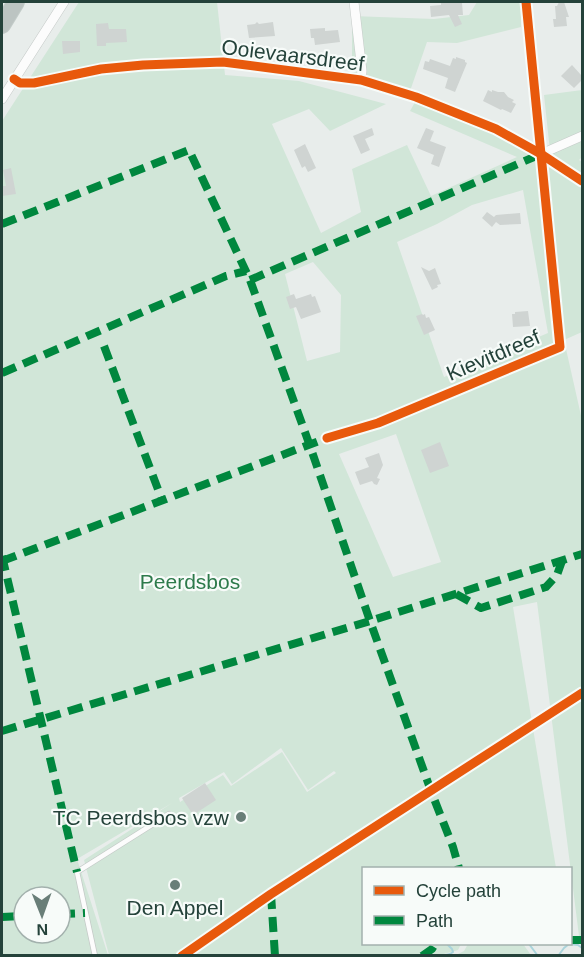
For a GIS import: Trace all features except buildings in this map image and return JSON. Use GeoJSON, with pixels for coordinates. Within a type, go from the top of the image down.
{"type":"FeatureCollection","features":[{"type":"Feature","properties":{"kind":"highway"},"geometry":{"type":"LineString","coordinates":[[2,25],[16,2]]}},
{"type":"Feature","properties":{"kind":"street"},"geometry":{"type":"LineString","coordinates":[[2,99],[64,2]]}},
{"type":"Feature","properties":{"kind":"street"},"geometry":{"type":"LineString","coordinates":[[354,2],[362,71],[361,80]]}},
{"type":"Feature","properties":{"kind":"street"},"geometry":{"type":"LineString","coordinates":[[526,2],[541,154],[582,136]]}},
{"type":"Feature","properties":{"kind":"street","name":"Ooievaarsdreef"},"geometry":{"type":"LineString","coordinates":[[14,79],[20,83],[34,83],[100,69],[142,65],[223,63],[361,80],[416,97],[496,129],[541,154],[582,182]]}},
{"type":"Feature","properties":{"kind":"street","name":"Kievitdreef"},"geometry":{"type":"LineString","coordinates":[[327,438],[378,423],[560,347],[541,154]]}},
{"type":"Feature","properties":{"kind":"lane"},"geometry":{"type":"LineString","coordinates":[[95,956],[77,872],[169,814]]}},
{"type":"Feature","properties":{"kind":"green space","name":"Peerdsbos"},"geometry":{"type":"Polygon","coordinates":[[[79,2],[217,2],[225,75],[299,81],[386,104],[330,131],[309,109],[272,124],[321,233],[361,212],[352,169],[407,145],[431,196],[517,157],[410,111],[418,97],[550,151],[544,95],[582,90],[582,157],[579,160],[582,162],[582,332],[564,340],[582,420],[582,945],[580,944],[537,602],[513,607],[556,867],[362,867],[362,945],[460,945],[458,950],[437,956],[109,955],[84,860],[172,803],[77,859],[108,955],[2,955],[2,121],[79,2]],[[523,190],[472,205],[397,242],[444,377],[548,333],[523,190]],[[313,262],[285,274],[307,361],[340,352],[341,295],[313,262]],[[396,434],[339,454],[393,577],[441,562],[396,434]],[[281,748],[232,784],[224,772],[179,798],[180,802],[223,775],[231,786],[282,752],[307,792],[336,773],[334,771],[308,790],[281,748]]]}},
{"type":"Feature","properties":{"kind":"green space"},"geometry":{"type":"Polygon","coordinates":[[[477,2],[529,2],[521,3],[521,27],[457,43],[427,42],[409,94],[352,73],[352,16],[434,19],[469,15],[477,2]]]}},
{"type":"Feature","properties":{"kind":"green space"},"geometry":{"type":"Polygon","coordinates":[[[467,945],[524,945],[531,955],[456,955],[464,951],[467,945]]]}},
{"type":"Feature","properties":{"kind":"waterway"},"geometry":{"type":"LineString","coordinates":[[572,944],[582,948]]}},
{"type":"Feature","properties":{"kind":"waterway"},"geometry":{"type":"LineString","coordinates":[[442,956],[453,952],[448,945]]}},
{"type":"Feature","properties":{"kind":"waterway"},"geometry":{"type":"LineString","coordinates":[[530,945],[538,956]]}},
{"type":"Feature","properties":{"kind":"waterway"},"geometry":{"type":"LineString","coordinates":[[558,956],[568,945]]}},
{"type":"Feature","properties":{"kind":"marked path"},"geometry":{"type":"LineString","coordinates":[[2,224],[189,150],[250,280],[459,867]]}},
{"type":"Feature","properties":{"kind":"marked path"},"geometry":{"type":"LineString","coordinates":[[250,280],[541,154]]}},
{"type":"Feature","properties":{"kind":"marked path"},"geometry":{"type":"LineString","coordinates":[[2,373],[226,276],[246,271]]}},
{"type":"Feature","properties":{"kind":"marked path"},"geometry":{"type":"LineString","coordinates":[[104,346],[162,500]]}},
{"type":"Feature","properties":{"kind":"marked path"},"geometry":{"type":"LineString","coordinates":[[2,561],[327,438]]}},
{"type":"Feature","properties":{"kind":"marked path"},"geometry":{"type":"LineString","coordinates":[[2,731],[370,621],[582,554]]}},
{"type":"Feature","properties":{"kind":"marked path"},"geometry":{"type":"LineString","coordinates":[[2,556],[77,872]]}},
{"type":"Feature","properties":{"kind":"marked path"},"geometry":{"type":"LineString","coordinates":[[456,594],[481,608],[546,587],[557,575],[562,561]]}},
{"type":"Feature","properties":{"kind":"marked path"},"geometry":{"type":"LineString","coordinates":[[271,894],[275,956]]}},
{"type":"Feature","properties":{"kind":"marked path"},"geometry":{"type":"LineString","coordinates":[[72,914],[85,913]]}},
{"type":"Feature","properties":{"kind":"marked path"},"geometry":{"type":"LineString","coordinates":[[2,917],[12,917]]}},
{"type":"Feature","properties":{"kind":"marked path"},"geometry":{"type":"LineString","coordinates":[[572,940],[582,940]]}},
{"type":"Feature","properties":{"kind":"marked path"},"geometry":{"type":"LineString","coordinates":[[422,956],[434,945]]}},
{"type":"Feature","properties":{"kind":"cycle path"},"geometry":{"type":"LineString","coordinates":[[327,438],[378,423],[560,347],[526,2]]}},
{"type":"Feature","properties":{"kind":"cycle path"},"geometry":{"type":"LineString","coordinates":[[14,79],[20,83],[34,83],[101,69],[223,62],[361,80],[416,97],[496,129],[541,154],[582,181]]}},
{"type":"Feature","properties":{"kind":"cycle path"},"geometry":{"type":"LineString","coordinates":[[182,956],[271,894],[582,693]]}},
{"type":"Feature","properties":{"kind":"place","name":"TC Peerdsbos vzw"},"geometry":{"type":"Point","coordinates":[241,817]}},
{"type":"Feature","properties":{"kind":"place","name":"Den Appel"},"geometry":{"type":"Point","coordinates":[175,885]}}]}
